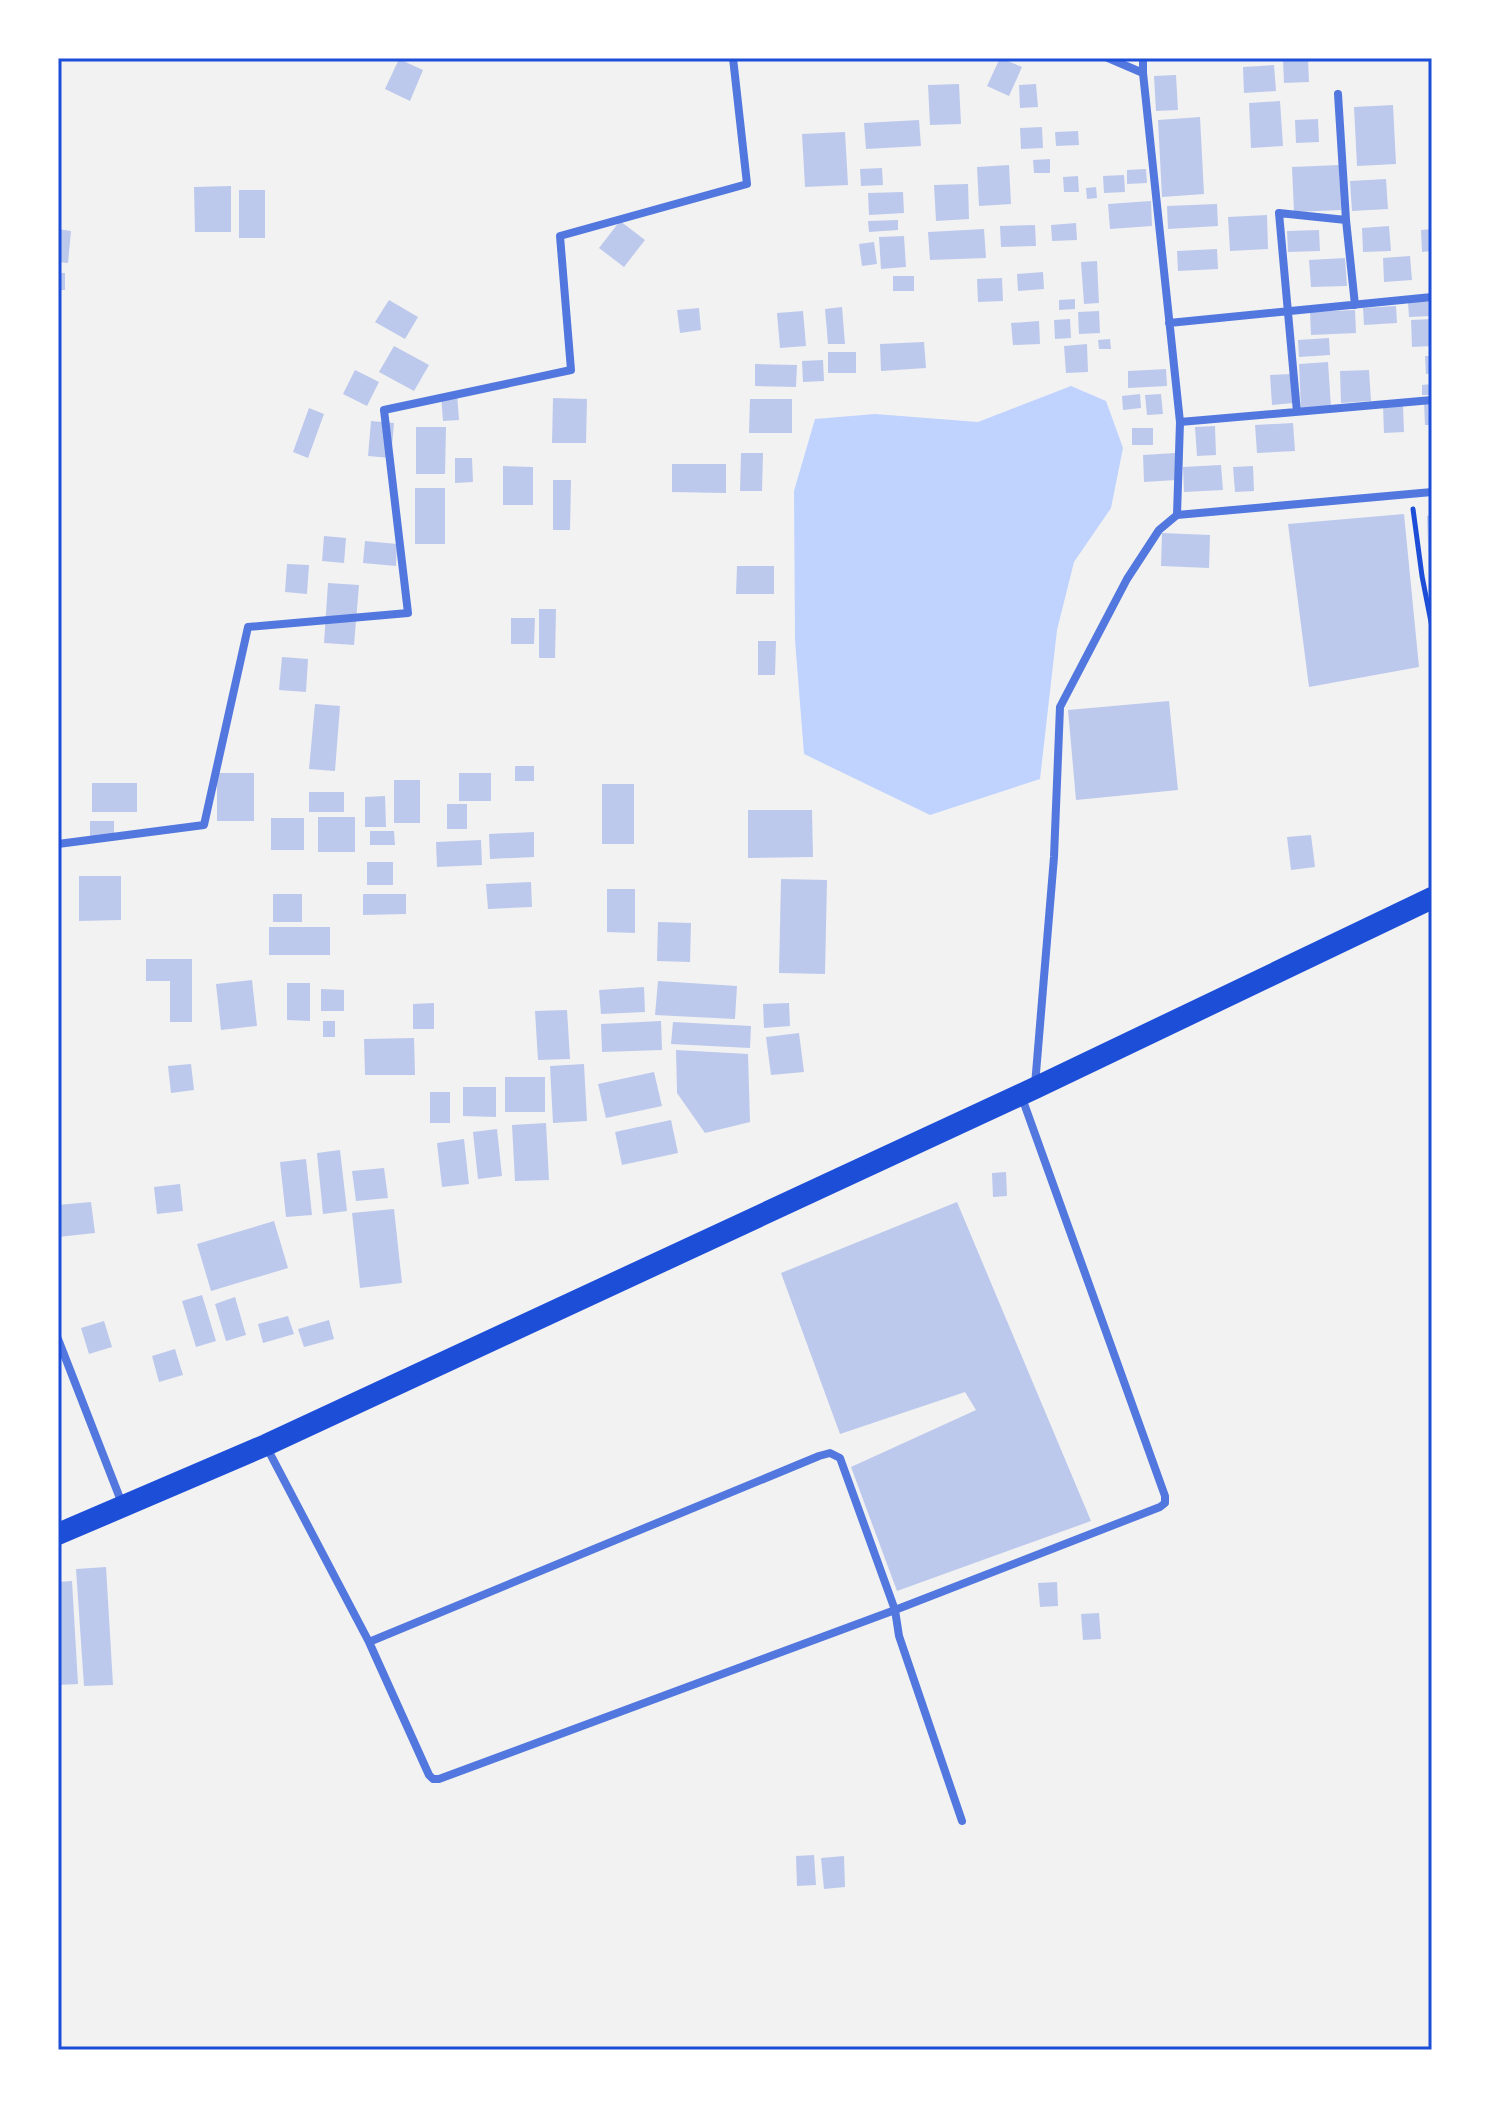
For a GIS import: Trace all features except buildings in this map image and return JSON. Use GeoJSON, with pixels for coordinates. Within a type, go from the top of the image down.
{"type":"FeatureCollection","features":[{"type":"Feature","properties":{"kind":"highway"},"geometry":{"type":"LineString","coordinates":[[58,1534],[266,1445],[1028,1091],[1432,898]]}},
{"type":"Feature","properties":{"kind":"street"},"geometry":{"type":"LineString","coordinates":[[58,844],[204,825],[248,627],[408,613],[384,410],[571,370],[560,236],[747,184],[733,58]]}},
{"type":"Feature","properties":{"kind":"street"},"geometry":{"type":"LineString","coordinates":[[1108,58],[1143,73]]}},
{"type":"Feature","properties":{"kind":"street"},"geometry":{"type":"LineString","coordinates":[[1143,58],[1180,422],[1177,515]]}},
{"type":"Feature","properties":{"kind":"street"},"geometry":{"type":"LineString","coordinates":[[1338,94],[1355,305]]}},
{"type":"Feature","properties":{"kind":"street"},"geometry":{"type":"LineString","coordinates":[[1297,412],[1279,213],[1346,220]]}},
{"type":"Feature","properties":{"kind":"street"},"geometry":{"type":"LineString","coordinates":[[1169,323],[1432,297]]}},
{"type":"Feature","properties":{"kind":"street"},"geometry":{"type":"LineString","coordinates":[[1180,422],[1432,400]]}},
{"type":"Feature","properties":{"kind":"street"},"geometry":{"type":"LineString","coordinates":[[266,1445],[369,1642],[433,1779],[895,1610],[1165,1503],[1028,1091],[1054,857],[1060,707],[1127,579],[1159,530],[1177,515],[1432,492]]}},
{"type":"Feature","properties":{"kind":"street"},"geometry":{"type":"LineString","coordinates":[[58,1339],[123,1507]]}},
{"type":"Feature","properties":{"kind":"street"},"geometry":{"type":"LineString","coordinates":[[369,1642],[830,1453],[840,1458],[895,1610],[899,1636],[962,1821]]}},
{"type":"Feature","properties":{"kind":"path"},"geometry":{"type":"LineString","coordinates":[[1411,494],[1432,627]]}},
{"type":"Feature","properties":{"kind":"water"},"geometry":{"type":"Polygon","coordinates":[[[1071,386],[1106,401],[1123,448],[1111,508],[1074,562],[1057,630],[1040,779],[930,815],[804,754],[795,640],[794,491],[815,419],[875,414],[978,422],[1071,386]]]}}]}
